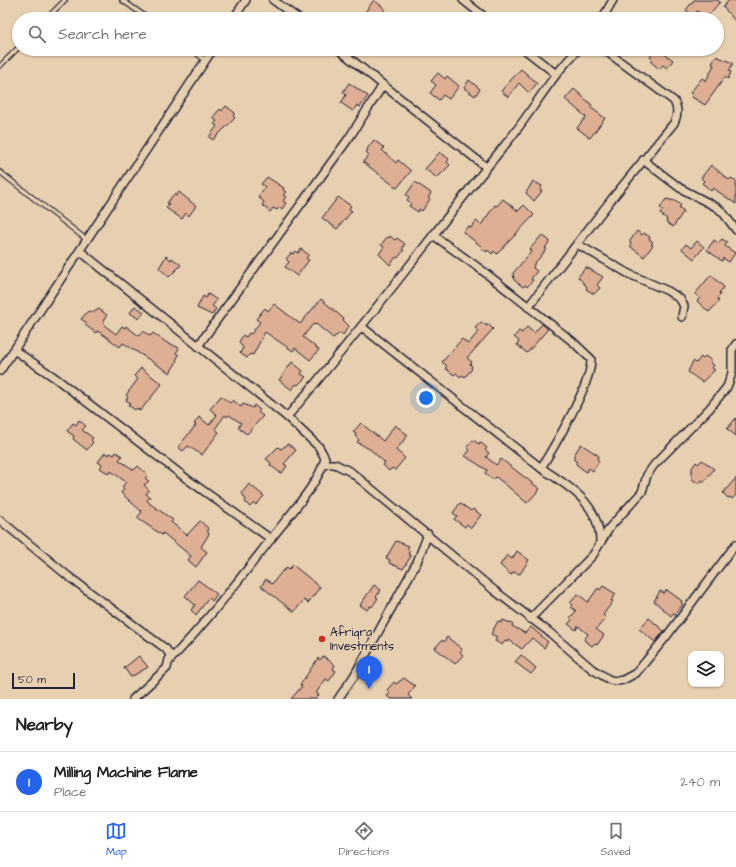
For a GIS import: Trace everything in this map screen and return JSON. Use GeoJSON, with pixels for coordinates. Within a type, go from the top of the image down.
{"type":"FeatureCollection","features":[{"type":"Feature","properties":{"kind":"street"},"geometry":{"type":"LineString","coordinates":[[238,12],[246,0]]}},
{"type":"Feature","properties":{"kind":"street"},"geometry":{"type":"LineString","coordinates":[[273,0],[289,12]]}},
{"type":"Feature","properties":{"kind":"street"},"geometry":{"type":"LineString","coordinates":[[463,0],[478,12]]}},
{"type":"Feature","properties":{"kind":"street"},"geometry":{"type":"LineString","coordinates":[[606,12],[611,1]]}},
{"type":"Feature","properties":{"kind":"street"},"geometry":{"type":"LineString","coordinates":[[0,372],[208,56]]}},
{"type":"Feature","properties":{"kind":"street"},"geometry":{"type":"LineString","coordinates":[[347,56],[486,167]]}},
{"type":"Feature","properties":{"kind":"street"},"geometry":{"type":"LineString","coordinates":[[533,56],[556,74]]}},
{"type":"Feature","properties":{"kind":"street"},"geometry":{"type":"LineString","coordinates":[[287,417],[362,327],[524,120],[556,74],[573,56]]}},
{"type":"Feature","properties":{"kind":"street"},"geometry":{"type":"LineString","coordinates":[[528,307],[643,160],[674,123],[677,108],[674,101],[613,56]]}},
{"type":"Feature","properties":{"kind":"street"},"geometry":{"type":"LineString","coordinates":[[198,346],[349,138],[383,85]]}},
{"type":"Feature","properties":{"kind":"street"},"geometry":{"type":"LineString","coordinates":[[643,160],[680,188],[718,208],[736,230]]}},
{"type":"Feature","properties":{"kind":"street"},"geometry":{"type":"LineString","coordinates":[[433,235],[483,271],[572,341],[591,359],[589,372],[583,388],[556,443],[541,468]]}},
{"type":"Feature","properties":{"kind":"street"},"geometry":{"type":"LineString","coordinates":[[577,244],[629,274],[656,285],[680,299],[684,306],[682,317]]}},
{"type":"Feature","properties":{"kind":"street"},"geometry":{"type":"LineString","coordinates":[[80,251],[287,417],[319,447],[325,458],[324,464],[301,500],[216,610],[169,661]]}},
{"type":"Feature","properties":{"kind":"street"},"geometry":{"type":"LineString","coordinates":[[362,327],[541,468],[570,485],[588,506],[598,524],[600,542]]}},
{"type":"Feature","properties":{"kind":"street"},"geometry":{"type":"LineString","coordinates":[[530,619],[593,555],[610,527],[642,492],[647,475],[654,466],[709,409],[727,386],[732,373],[732,350],[736,344]]}},
{"type":"Feature","properties":{"kind":"street"},"geometry":{"type":"LineString","coordinates":[[14,350],[54,377],[187,479],[271,539]]}},
{"type":"Feature","properties":{"kind":"street"},"geometry":{"type":"LineString","coordinates":[[324,464],[335,464],[351,472],[530,619],[549,632],[592,669],[610,680],[623,680],[636,673],[660,644],[736,544]]}},
{"type":"Feature","properties":{"kind":"street"},"geometry":{"type":"LineString","coordinates":[[0,520],[74,581],[161,644],[170,655],[166,668],[159,677],[133,699]]}},
{"type":"Feature","properties":{"kind":"street"},"geometry":{"type":"LineString","coordinates":[[338,699],[354,676],[417,562],[428,534]]}},
{"type":"Feature","properties":{"kind":"lane"},"geometry":{"type":"LineString","coordinates":[[53,12],[65,0]]}},
{"type":"Feature","properties":{"kind":"lane"},"geometry":{"type":"LineString","coordinates":[[122,0],[139,12]]}},
{"type":"Feature","properties":{"kind":"lane"},"geometry":{"type":"LineString","coordinates":[[0,66],[12,54]]}},
{"type":"Feature","properties":{"kind":"lane"},"geometry":{"type":"LineString","coordinates":[[200,56],[205,60]]}},
{"type":"Feature","properties":{"kind":"lane"},"geometry":{"type":"LineString","coordinates":[[0,172],[87,240]]}},
{"type":"Feature","properties":{"kind":"building"},"geometry":{"type":"Polygon","coordinates":[[[374,0],[385,9],[383,12],[365,12],[374,0]]]}},
{"type":"Feature","properties":{"kind":"building"},"geometry":{"type":"Polygon","coordinates":[[[694,0],[717,0],[720,2],[711,12],[689,12],[686,10],[694,0]]]}},
{"type":"Feature","properties":{"kind":"building"},"geometry":{"type":"Polygon","coordinates":[[[729,0],[736,0],[736,22],[723,7],[729,0]]]}},
{"type":"Feature","properties":{"kind":"building"},"geometry":{"type":"Polygon","coordinates":[[[667,56],[673,60],[667,68],[663,65],[659,69],[651,62],[653,60],[650,57],[667,56]]]}},
{"type":"Feature","properties":{"kind":"building"},"geometry":{"type":"Polygon","coordinates":[[[716,56],[733,63],[729,71],[731,72],[728,79],[725,77],[705,105],[692,97],[693,95],[690,93],[702,78],[706,81],[714,65],[712,64],[716,56]]]}},
{"type":"Feature","properties":{"kind":"building"},"geometry":{"type":"Polygon","coordinates":[[[521,69],[537,83],[529,93],[519,83],[508,97],[501,91],[521,69]]]}},
{"type":"Feature","properties":{"kind":"building"},"geometry":{"type":"Polygon","coordinates":[[[438,73],[445,79],[447,76],[459,86],[449,99],[443,95],[439,100],[430,93],[436,85],[431,81],[438,73]]]}},
{"type":"Feature","properties":{"kind":"building"},"geometry":{"type":"Polygon","coordinates":[[[469,80],[480,89],[475,96],[464,88],[469,80]]]}},
{"type":"Feature","properties":{"kind":"building"},"geometry":{"type":"Polygon","coordinates":[[[349,83],[368,96],[360,107],[357,105],[353,111],[341,103],[346,95],[343,92],[349,83]]]}},
{"type":"Feature","properties":{"kind":"building"},"geometry":{"type":"Polygon","coordinates":[[[574,89],[592,105],[590,107],[605,118],[590,138],[577,128],[586,117],[565,99],[574,89]]]}},
{"type":"Feature","properties":{"kind":"building"},"geometry":{"type":"Polygon","coordinates":[[[226,106],[235,113],[233,116],[235,118],[213,140],[209,137],[217,126],[214,124],[217,121],[214,119],[214,116],[220,109],[222,111],[226,106]]]}},
{"type":"Feature","properties":{"kind":"building"},"geometry":{"type":"Polygon","coordinates":[[[374,140],[384,148],[382,150],[396,163],[398,160],[411,171],[397,188],[363,162],[369,155],[366,152],[368,150],[367,149],[374,140]]]}},
{"type":"Feature","properties":{"kind":"building"},"geometry":{"type":"Polygon","coordinates":[[[440,152],[449,159],[447,162],[450,165],[437,178],[425,169],[440,152]]]}},
{"type":"Feature","properties":{"kind":"building"},"geometry":{"type":"Polygon","coordinates":[[[711,165],[729,180],[731,178],[736,181],[736,204],[713,188],[711,191],[702,183],[704,181],[701,178],[711,165]]]}},
{"type":"Feature","properties":{"kind":"building"},"geometry":{"type":"Polygon","coordinates":[[[267,177],[284,188],[283,190],[286,192],[283,195],[286,197],[283,201],[286,203],[282,209],[280,207],[277,210],[273,208],[270,212],[262,205],[264,202],[258,197],[265,187],[261,184],[267,177]]]}},
{"type":"Feature","properties":{"kind":"building"},"geometry":{"type":"Polygon","coordinates":[[[533,181],[542,186],[540,190],[542,191],[534,201],[526,193],[533,181]]]}},
{"type":"Feature","properties":{"kind":"building"},"geometry":{"type":"Polygon","coordinates":[[[415,182],[431,193],[428,198],[430,199],[422,211],[419,209],[418,212],[409,206],[411,203],[407,200],[409,197],[406,195],[415,182]]]}},
{"type":"Feature","properties":{"kind":"building"},"geometry":{"type":"Polygon","coordinates":[[[179,192],[196,206],[189,216],[186,213],[182,219],[166,208],[169,204],[167,203],[174,194],[176,196],[179,192]]]}},
{"type":"Feature","properties":{"kind":"building"},"geometry":{"type":"Polygon","coordinates":[[[338,197],[351,206],[349,209],[352,211],[337,229],[322,218],[338,197]]]}},
{"type":"Feature","properties":{"kind":"building"},"geometry":{"type":"Polygon","coordinates":[[[503,199],[518,211],[524,205],[534,215],[497,254],[494,251],[492,254],[488,250],[487,252],[481,248],[482,247],[463,232],[468,226],[471,228],[476,221],[481,225],[495,205],[497,206],[503,199]]]}},
{"type":"Feature","properties":{"kind":"building"},"geometry":{"type":"Polygon","coordinates":[[[666,199],[675,201],[681,205],[679,208],[684,211],[673,227],[666,222],[667,219],[660,214],[663,210],[660,208],[666,199]]]}},
{"type":"Feature","properties":{"kind":"building"},"geometry":{"type":"Polygon","coordinates":[[[637,231],[642,235],[644,233],[650,237],[649,239],[653,242],[651,244],[653,245],[644,257],[631,247],[630,241],[637,231]]]}},
{"type":"Feature","properties":{"kind":"building"},"geometry":{"type":"Polygon","coordinates":[[[542,235],[550,241],[545,248],[547,249],[534,264],[533,268],[537,271],[531,279],[533,280],[527,287],[525,285],[523,287],[514,280],[513,273],[532,251],[530,249],[542,235]]]}},
{"type":"Feature","properties":{"kind":"building"},"geometry":{"type":"Polygon","coordinates":[[[390,236],[395,240],[397,238],[405,244],[402,249],[404,250],[390,265],[379,254],[384,247],[381,245],[387,237],[389,238],[390,236]]]}},
{"type":"Feature","properties":{"kind":"building"},"geometry":{"type":"Polygon","coordinates":[[[722,239],[727,242],[725,246],[735,253],[729,262],[723,258],[722,261],[707,250],[714,240],[718,243],[722,239]]]}},
{"type":"Feature","properties":{"kind":"building"},"geometry":{"type":"Polygon","coordinates":[[[697,241],[704,247],[694,259],[682,249],[686,244],[691,248],[697,241]]]}},
{"type":"Feature","properties":{"kind":"building"},"geometry":{"type":"Polygon","coordinates":[[[301,249],[309,255],[306,258],[309,260],[297,276],[285,267],[289,262],[286,259],[291,253],[293,254],[296,251],[298,253],[301,249]]]}},
{"type":"Feature","properties":{"kind":"building"},"geometry":{"type":"Polygon","coordinates":[[[166,256],[171,260],[172,258],[181,265],[169,277],[159,268],[166,256]]]}},
{"type":"Feature","properties":{"kind":"building"},"geometry":{"type":"Polygon","coordinates":[[[586,267],[603,277],[597,285],[600,288],[594,294],[586,289],[587,287],[578,277],[586,267]]]}},
{"type":"Feature","properties":{"kind":"building"},"geometry":{"type":"Polygon","coordinates":[[[711,275],[724,287],[719,293],[721,294],[717,299],[719,301],[709,312],[697,301],[700,298],[695,294],[711,275]]]}},
{"type":"Feature","properties":{"kind":"building"},"geometry":{"type":"Polygon","coordinates":[[[208,294],[217,300],[212,306],[216,309],[212,315],[197,308],[203,296],[206,298],[208,294]]]}},
{"type":"Feature","properties":{"kind":"building"},"geometry":{"type":"Polygon","coordinates":[[[321,299],[344,319],[343,320],[349,326],[343,335],[340,333],[333,338],[316,324],[313,324],[303,337],[319,350],[310,360],[295,348],[293,351],[265,332],[253,355],[250,354],[247,358],[240,353],[243,348],[239,342],[243,335],[246,337],[249,333],[251,334],[260,322],[256,319],[265,308],[268,311],[274,304],[300,324],[321,299]]]}},
{"type":"Feature","properties":{"kind":"building"},"geometry":{"type":"Polygon","coordinates":[[[135,306],[144,312],[139,319],[130,313],[135,306]]]}},
{"type":"Feature","properties":{"kind":"building"},"geometry":{"type":"Polygon","coordinates":[[[99,309],[107,315],[103,321],[105,323],[104,325],[116,334],[122,326],[125,328],[126,326],[139,336],[143,331],[150,336],[153,333],[170,345],[171,344],[179,348],[176,353],[179,355],[176,360],[177,361],[170,373],[123,343],[120,347],[101,333],[97,331],[96,333],[85,325],[87,323],[81,319],[88,311],[94,312],[99,309]]]}},
{"type":"Feature","properties":{"kind":"building"},"geometry":{"type":"Polygon","coordinates":[[[481,322],[487,326],[488,324],[493,329],[467,358],[472,362],[470,364],[472,369],[465,377],[462,375],[460,377],[456,373],[454,375],[445,368],[447,366],[442,362],[462,339],[468,344],[479,331],[475,328],[481,322]]]}},
{"type":"Feature","properties":{"kind":"building"},"geometry":{"type":"Polygon","coordinates":[[[542,324],[548,329],[527,353],[517,345],[519,341],[514,337],[519,331],[522,333],[527,327],[534,333],[542,324]]]}},
{"type":"Feature","properties":{"kind":"building"},"geometry":{"type":"Polygon","coordinates":[[[705,356],[712,361],[710,363],[714,365],[712,368],[715,370],[702,382],[688,372],[693,361],[696,363],[701,357],[703,359],[705,356]]]}},
{"type":"Feature","properties":{"kind":"building"},"geometry":{"type":"Polygon","coordinates":[[[292,362],[303,371],[301,374],[306,377],[298,385],[296,384],[292,390],[279,380],[292,362]]]}},
{"type":"Feature","properties":{"kind":"building"},"geometry":{"type":"Polygon","coordinates":[[[141,368],[162,384],[140,411],[137,408],[135,410],[128,405],[130,403],[126,400],[128,397],[126,395],[138,379],[134,376],[141,368]]]}},
{"type":"Feature","properties":{"kind":"building"},"geometry":{"type":"Polygon","coordinates":[[[221,396],[230,403],[233,400],[241,407],[243,404],[253,408],[254,405],[260,410],[258,412],[263,416],[247,434],[238,428],[241,423],[229,415],[227,417],[225,415],[215,429],[219,432],[202,455],[188,446],[183,451],[178,447],[196,425],[194,424],[199,417],[209,425],[217,415],[210,409],[221,396]]]}},
{"type":"Feature","properties":{"kind":"building"},"geometry":{"type":"Polygon","coordinates":[[[736,418],[736,436],[727,429],[736,418]]]}},
{"type":"Feature","properties":{"kind":"building"},"geometry":{"type":"Polygon","coordinates":[[[79,420],[86,426],[82,430],[93,438],[91,440],[93,442],[87,450],[73,439],[74,436],[67,431],[73,423],[76,425],[79,420]]]}},
{"type":"Feature","properties":{"kind":"building"},"geometry":{"type":"Polygon","coordinates":[[[361,423],[383,441],[395,425],[408,435],[396,450],[405,458],[395,470],[392,468],[389,471],[383,465],[385,463],[371,450],[357,442],[359,440],[353,432],[361,423]]]}},
{"type":"Feature","properties":{"kind":"building"},"geometry":{"type":"Polygon","coordinates":[[[473,440],[479,444],[480,442],[487,448],[485,450],[489,453],[486,457],[496,465],[501,459],[540,489],[527,503],[496,477],[493,480],[485,473],[487,470],[465,456],[470,450],[467,447],[473,440]]]}},
{"type":"Feature","properties":{"kind":"building"},"geometry":{"type":"Polygon","coordinates":[[[288,444],[296,450],[284,464],[287,466],[282,473],[270,465],[271,463],[266,459],[278,447],[281,449],[288,444]]]}},
{"type":"Feature","properties":{"kind":"building"},"geometry":{"type":"Polygon","coordinates":[[[581,444],[599,456],[597,459],[599,461],[593,471],[589,468],[586,472],[576,464],[577,462],[574,460],[574,455],[581,444]]]}},
{"type":"Feature","properties":{"kind":"building"},"geometry":{"type":"Polygon","coordinates":[[[116,452],[122,456],[119,460],[134,470],[138,466],[148,475],[145,478],[149,481],[144,485],[149,490],[146,494],[150,497],[147,500],[173,520],[171,522],[187,535],[200,521],[208,528],[207,530],[209,534],[201,547],[207,552],[196,567],[188,560],[191,556],[163,533],[162,535],[137,518],[142,512],[121,493],[124,489],[122,487],[126,482],[111,471],[109,474],[100,468],[102,465],[98,462],[105,453],[114,455],[116,452]]]}},
{"type":"Feature","properties":{"kind":"building"},"geometry":{"type":"Polygon","coordinates":[[[702,460],[714,469],[704,482],[702,480],[699,484],[692,479],[692,468],[696,462],[698,464],[702,460]]]}},
{"type":"Feature","properties":{"kind":"building"},"geometry":{"type":"Polygon","coordinates":[[[736,478],[736,495],[732,499],[730,497],[728,498],[723,493],[736,478]]]}},
{"type":"Feature","properties":{"kind":"building"},"geometry":{"type":"Polygon","coordinates":[[[249,484],[264,496],[256,505],[254,503],[250,507],[245,502],[246,500],[242,493],[249,484]]]}},
{"type":"Feature","properties":{"kind":"building"},"geometry":{"type":"Polygon","coordinates":[[[460,503],[471,511],[473,509],[481,515],[471,528],[467,524],[465,527],[454,519],[457,516],[453,513],[460,503]]]}},
{"type":"Feature","properties":{"kind":"building"},"geometry":{"type":"Polygon","coordinates":[[[396,541],[409,546],[407,549],[410,551],[408,554],[411,556],[403,569],[389,563],[390,560],[386,558],[396,541]]]}},
{"type":"Feature","properties":{"kind":"building"},"geometry":{"type":"Polygon","coordinates":[[[517,551],[529,560],[520,574],[513,572],[511,575],[500,565],[507,555],[512,559],[517,551]]]}},
{"type":"Feature","properties":{"kind":"building"},"geometry":{"type":"Polygon","coordinates":[[[293,565],[320,587],[308,603],[304,600],[294,612],[261,586],[266,579],[272,584],[283,570],[284,571],[287,567],[289,569],[293,565]]]}},
{"type":"Feature","properties":{"kind":"building"},"geometry":{"type":"Polygon","coordinates":[[[198,580],[217,594],[212,601],[209,598],[196,615],[191,610],[195,605],[185,596],[198,580]]]}},
{"type":"Feature","properties":{"kind":"building"},"geometry":{"type":"Polygon","coordinates":[[[374,585],[381,590],[372,607],[370,606],[367,610],[360,605],[374,585]]]}},
{"type":"Feature","properties":{"kind":"building"},"geometry":{"type":"Polygon","coordinates":[[[603,586],[616,594],[603,615],[606,618],[596,629],[604,635],[597,645],[595,643],[592,646],[584,640],[588,634],[578,626],[576,630],[568,624],[572,620],[570,618],[576,611],[571,607],[573,605],[570,603],[578,594],[588,602],[598,588],[600,590],[603,586]]]}},
{"type":"Feature","properties":{"kind":"building"},"geometry":{"type":"Polygon","coordinates":[[[667,590],[682,601],[681,603],[683,604],[675,614],[673,613],[671,616],[654,601],[660,591],[664,593],[667,590]]]}},
{"type":"Feature","properties":{"kind":"building"},"geometry":{"type":"Polygon","coordinates":[[[649,618],[664,631],[655,642],[639,629],[649,618]]]}},
{"type":"Feature","properties":{"kind":"building"},"geometry":{"type":"Polygon","coordinates":[[[503,620],[513,624],[512,626],[525,633],[531,627],[548,642],[544,648],[532,638],[522,649],[509,640],[508,642],[505,641],[502,645],[495,641],[497,637],[491,634],[498,621],[501,623],[503,620]]]}},
{"type":"Feature","properties":{"kind":"building"},"geometry":{"type":"Polygon","coordinates":[[[447,637],[462,649],[460,652],[463,655],[455,664],[435,648],[442,640],[444,642],[447,637]]]}},
{"type":"Feature","properties":{"kind":"building"},"geometry":{"type":"Polygon","coordinates":[[[521,655],[536,668],[531,674],[515,662],[521,655]]]}},
{"type":"Feature","properties":{"kind":"building"},"geometry":{"type":"Polygon","coordinates":[[[139,656],[148,667],[131,677],[124,668],[139,656]]]}},
{"type":"Feature","properties":{"kind":"building"},"geometry":{"type":"Polygon","coordinates":[[[323,656],[335,665],[333,669],[336,671],[329,681],[326,679],[316,693],[319,695],[315,699],[291,699],[302,686],[300,685],[318,658],[320,660],[323,656]]]}},
{"type":"Feature","properties":{"kind":"building"},"geometry":{"type":"Polygon","coordinates":[[[404,678],[415,686],[408,695],[412,699],[391,699],[387,696],[390,693],[387,690],[394,682],[396,684],[404,678]]]}},
{"type":"Feature","properties":{"kind":"place","name":"Afriqra Investments"},"geometry":{"type":"Point","coordinates":[322,639]}},
{"type":"Feature","properties":{"kind":"place","name":"Milling Machine Flame"},"geometry":{"type":"Point","coordinates":[369,689]}}]}
